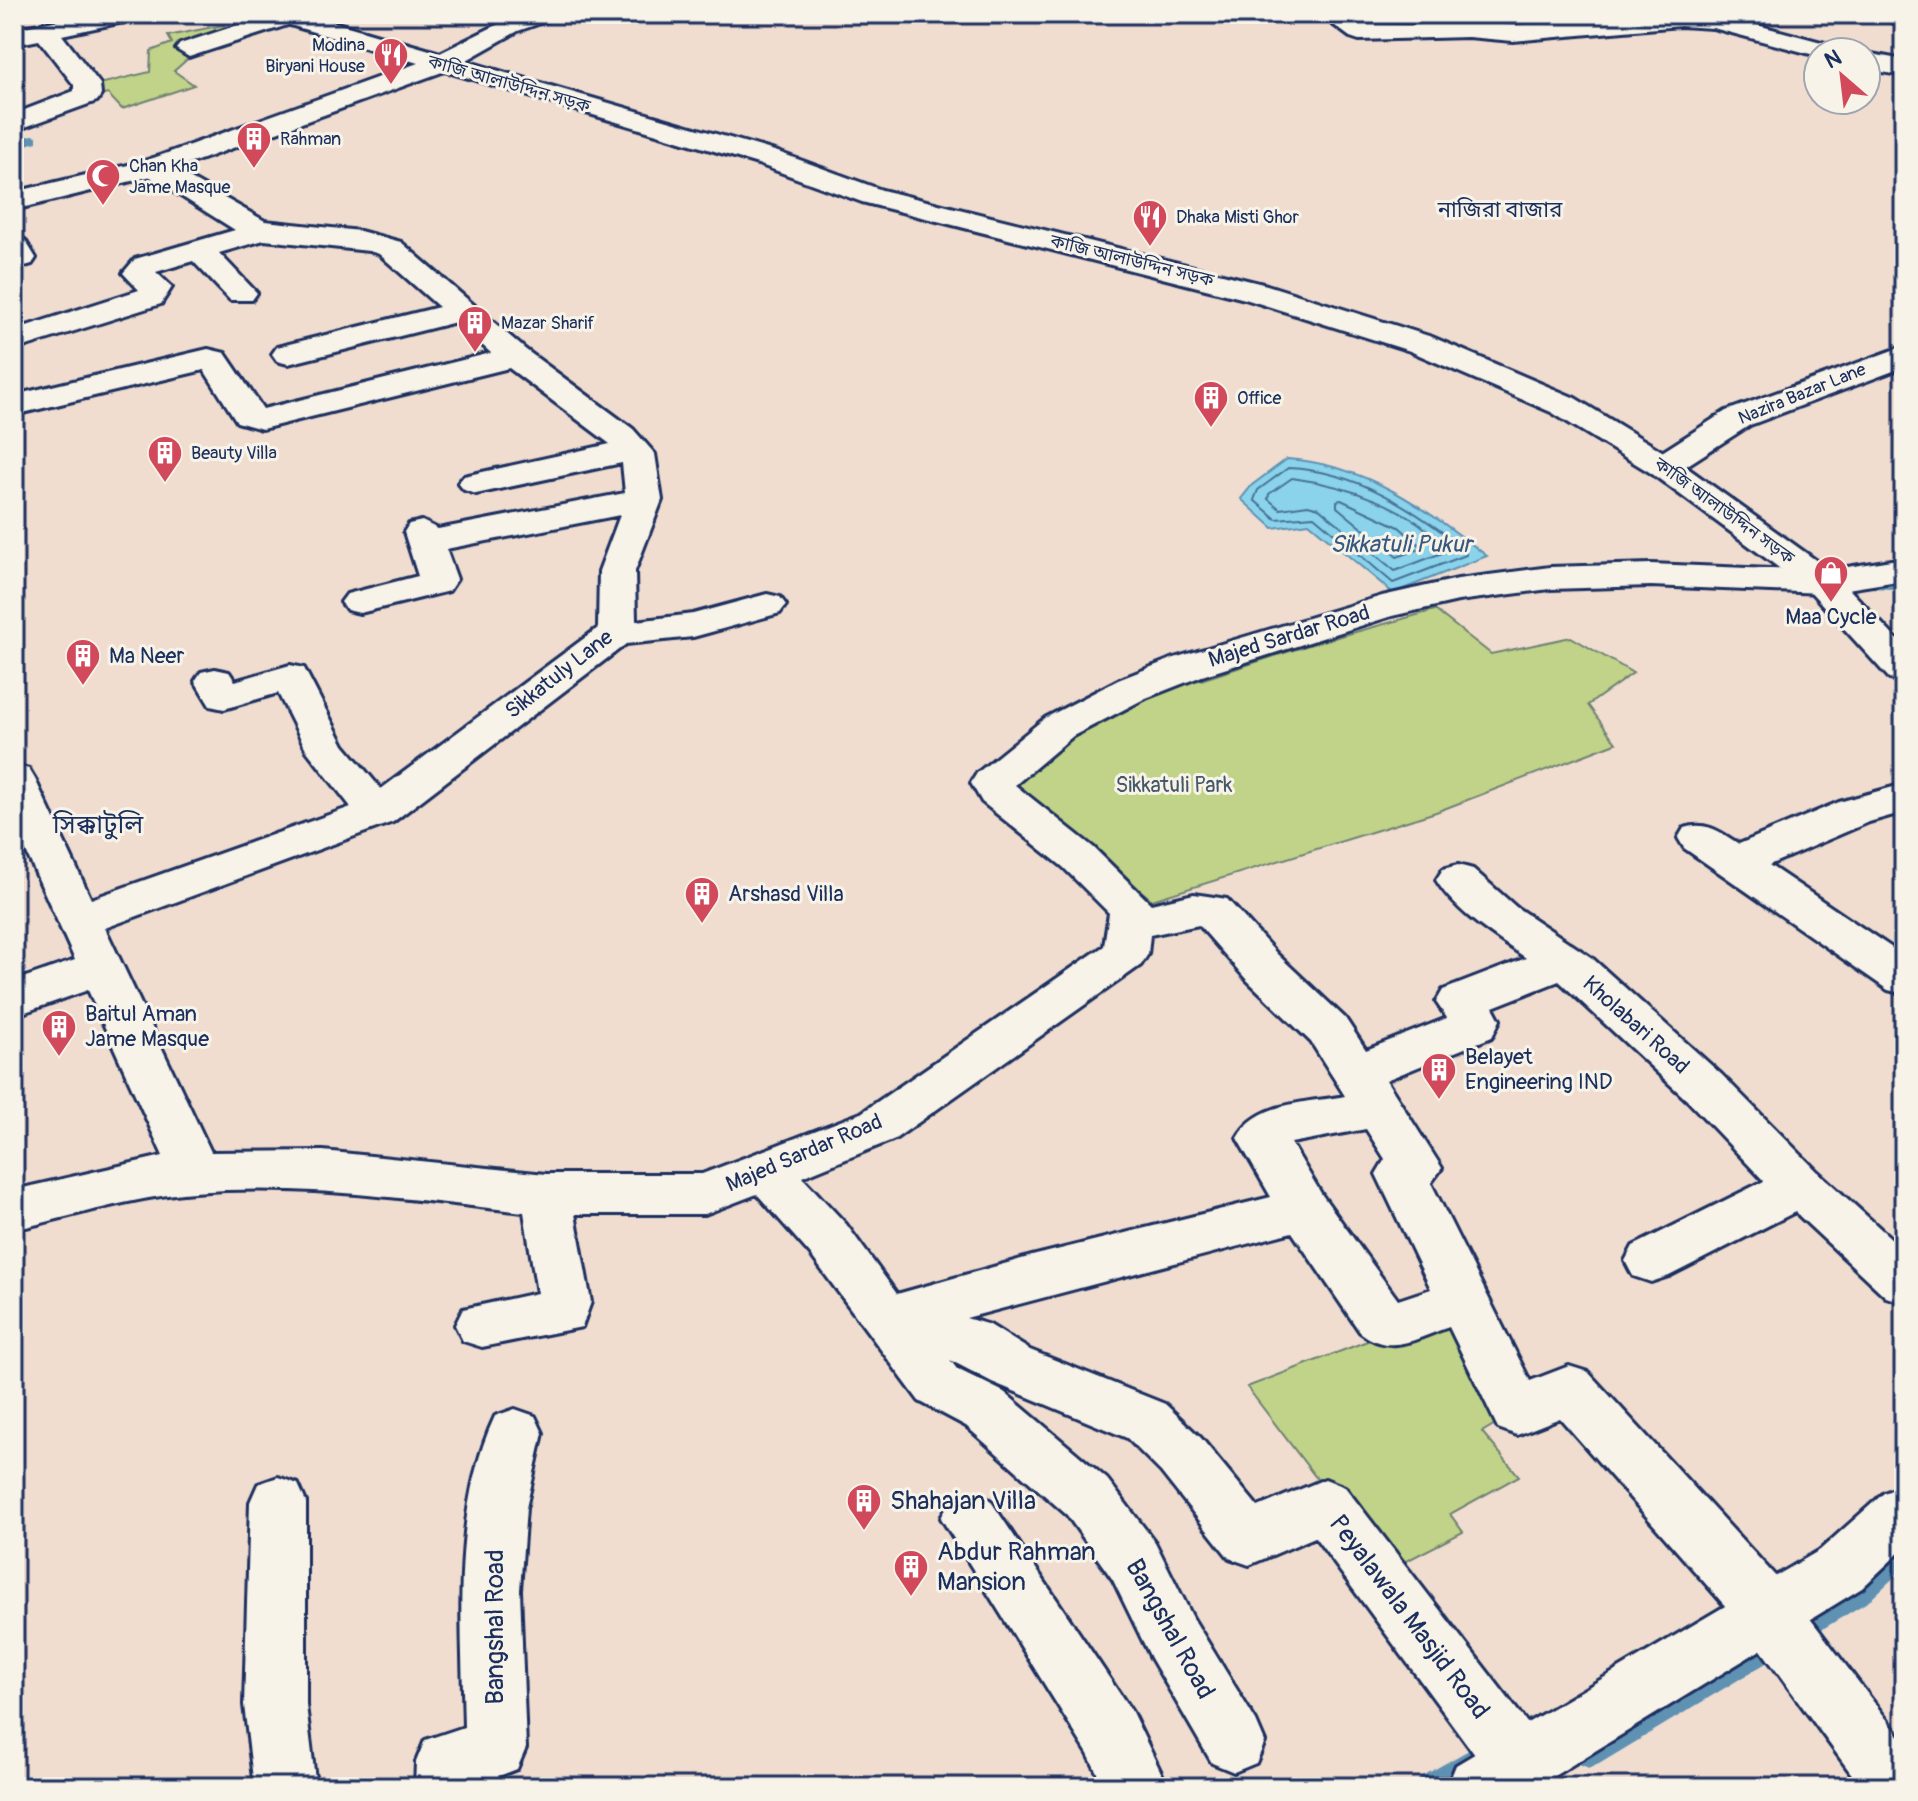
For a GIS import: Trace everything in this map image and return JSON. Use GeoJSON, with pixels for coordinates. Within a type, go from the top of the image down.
{"type":"FeatureCollection","features":[{"type":"Feature","properties":{"kind":"street"},"geometry":{"type":"LineString","coordinates":[[15,35],[128,14]]}},
{"type":"Feature","properties":{"kind":"street"},"geometry":{"type":"LineString","coordinates":[[14,201],[154,167],[440,64],[509,26],[543,14]]}},
{"type":"Feature","properties":{"kind":"street"},"geometry":{"type":"LineString","coordinates":[[1332,14],[1359,32],[1409,33],[1468,29],[1513,33],[1680,18],[1714,21],[1802,44]]}},
{"type":"Feature","properties":{"kind":"street"},"geometry":{"type":"LineString","coordinates":[[1894,14],[1904,19]]}},
{"type":"Feature","properties":{"kind":"street"},"geometry":{"type":"LineString","coordinates":[[189,49],[283,16]]}},
{"type":"Feature","properties":{"kind":"street","name":"কাজি আলাউদ্দিন সড়ক"},"geometry":{"type":"LineString","coordinates":[[283,16],[768,158],[872,196],[1256,292],[1421,344],[1563,405],[1663,466],[1822,582],[1904,670]]}},
{"type":"Feature","properties":{"kind":"street"},"geometry":{"type":"LineString","coordinates":[[20,135],[88,95],[87,84],[46,31]]}},
{"type":"Feature","properties":{"kind":"street"},"geometry":{"type":"LineString","coordinates":[[1882,64],[1904,68]]}},
{"type":"Feature","properties":{"kind":"street"},"geometry":{"type":"LineString","coordinates":[[154,167],[263,231],[293,236],[365,239],[390,248],[515,357],[621,436],[633,450],[476,483]]}},
{"type":"Feature","properties":{"kind":"street"},"geometry":{"type":"LineString","coordinates":[[14,340],[150,297],[157,287],[138,273],[138,269],[263,231]]}},
{"type":"Feature","properties":{"kind":"street"},"geometry":{"type":"LineString","coordinates":[[14,246],[21,258],[14,260]]}},
{"type":"Feature","properties":{"kind":"street"},"geometry":{"type":"LineString","coordinates":[[198,249],[241,293]]}},
{"type":"Feature","properties":{"kind":"street"},"geometry":{"type":"LineString","coordinates":[[288,354],[462,311]]}},
{"type":"Feature","properties":{"kind":"street","name":"Nazira Bazar Lane"},"geometry":{"type":"LineString","coordinates":[[1663,466],[1738,418],[1904,356]]}},
{"type":"Feature","properties":{"kind":"street"},"geometry":{"type":"LineString","coordinates":[[14,405],[208,359],[214,360],[249,415],[262,419],[515,357]]}},
{"type":"Feature","properties":{"kind":"street","name":"Sikkatuly Lane"},"geometry":{"type":"LineString","coordinates":[[80,920],[378,812],[617,632],[617,571],[644,500],[638,454],[633,450]]}},
{"type":"Feature","properties":{"kind":"street"},"geometry":{"type":"LineString","coordinates":[[360,602],[436,583],[438,579],[423,537],[644,500]]}},
{"type":"Feature","properties":{"kind":"street"},"geometry":{"type":"LineString","coordinates":[[1822,582],[1904,569]]}},
{"type":"Feature","properties":{"kind":"street","name":"Majed Sardar Road"},"geometry":{"type":"LineString","coordinates":[[14,1210],[155,1177],[195,1172],[323,1171],[546,1194],[705,1194],[878,1126],[1125,954],[1132,909],[1078,857],[997,792],[992,783],[1081,712],[1188,667],[1382,607],[1458,590],[1550,578],[1651,575],[1822,582]]}},
{"type":"Feature","properties":{"kind":"street"},"geometry":{"type":"LineString","coordinates":[[617,632],[716,622],[767,605]]}},
{"type":"Feature","properties":{"kind":"street"},"geometry":{"type":"LineString","coordinates":[[215,681],[224,697],[290,677],[327,751],[378,812]]}},
{"type":"Feature","properties":{"kind":"street"},"geometry":{"type":"LineString","coordinates":[[14,779],[195,1172]]}},
{"type":"Feature","properties":{"kind":"street"},"geometry":{"type":"LineString","coordinates":[[1735,863],[1854,812],[1904,798]]}},
{"type":"Feature","properties":{"kind":"street"},"geometry":{"type":"LineString","coordinates":[[1699,838],[1904,978]]}},
{"type":"Feature","properties":{"kind":"street","name":"Kholabari Road"},"geometry":{"type":"LineString","coordinates":[[1458,880],[1500,918],[1565,961],[1705,1088],[1800,1186],[1904,1282]]}},
{"type":"Feature","properties":{"kind":"street"},"geometry":{"type":"LineString","coordinates":[[1131,924],[1194,909],[1211,910],[1262,967],[1328,1030],[1417,1168],[1401,1174],[1517,1411],[1569,1389],[1769,1612],[1899,1787]]}},
{"type":"Feature","properties":{"kind":"street"},"geometry":{"type":"LineString","coordinates":[[1463,1301],[1390,1325],[1379,1316],[1304,1209],[1262,1138],[1277,1127],[1366,1091],[1476,1025],[1477,1020],[1459,1002],[1565,961]]}},
{"type":"Feature","properties":{"kind":"street"},"geometry":{"type":"LineString","coordinates":[[14,999],[102,967]]}},
{"type":"Feature","properties":{"kind":"street"},"geometry":{"type":"LineString","coordinates":[[765,1170],[828,1239],[890,1323],[1032,1277],[1304,1209]]}},
{"type":"Feature","properties":{"kind":"street"},"geometry":{"type":"LineString","coordinates":[[1651,1261],[1800,1186]]}},
{"type":"Feature","properties":{"kind":"street"},"geometry":{"type":"LineString","coordinates":[[482,1325],[563,1311],[565,1302],[546,1194]]}},
{"type":"Feature","properties":{"kind":"street","name":"Bangshal Road"},"geometry":{"type":"LineString","coordinates":[[890,1323],[938,1385],[985,1409],[1087,1497],[1134,1561],[1172,1638],[1234,1742]]}},
{"type":"Feature","properties":{"kind":"street","name":"Peyalawala Masjid Road"},"geometry":{"type":"LineString","coordinates":[[890,1323],[971,1341],[1011,1366],[1146,1421],[1181,1455],[1249,1539],[1325,1505],[1498,1775]]}},
{"type":"Feature","properties":{"kind":"street","name":"Bangshal Road"},"geometry":{"type":"LineString","coordinates":[[446,1787],[447,1762],[495,1748],[491,1590],[498,1508],[515,1433]]}},
{"type":"Feature","properties":{"kind":"street"},"geometry":{"type":"LineString","coordinates":[[278,1502],[275,1705],[285,1787]]}},
{"type":"Feature","properties":{"kind":"street"},"geometry":{"type":"LineString","coordinates":[[1498,1775],[1841,1569],[1904,1511]]}},
{"type":"Feature","properties":{"kind":"street"},"geometry":{"type":"LineString","coordinates":[[970,1518],[1110,1733],[1137,1787]]}},
{"type":"Feature","properties":{"kind":"green space"},"geometry":{"type":"Polygon","coordinates":[[[223,25],[234,34],[191,56],[174,71],[194,85],[122,109],[108,94],[87,99],[95,85],[150,72],[151,51],[172,43],[168,36],[223,25]]]}},
{"type":"Feature","properties":{"kind":"green space","name":"Sikkatuli Park"},"geometry":{"type":"Polygon","coordinates":[[[1435,610],[1491,654],[1571,637],[1633,673],[1588,705],[1616,743],[1436,812],[1152,900],[1022,793],[1016,784],[1083,725],[1138,686],[1201,680],[1312,644],[1435,610]]]}},
{"type":"Feature","properties":{"kind":"green space"},"geometry":{"type":"Polygon","coordinates":[[[1454,1315],[1507,1417],[1482,1432],[1519,1476],[1450,1514],[1463,1532],[1387,1571],[1247,1387],[1383,1335],[1454,1315]]]}},
{"type":"Feature","properties":{"kind":"water","name":"Sikkatuli Pukur"},"geometry":{"type":"Polygon","coordinates":[[[1287,459],[1316,463],[1369,479],[1418,506],[1487,556],[1393,593],[1309,523],[1273,528],[1241,499],[1252,485],[1287,459]]]}},
{"type":"Feature","properties":{"kind":"waterway"},"geometry":{"type":"LineString","coordinates":[[14,144],[33,139]]}},
{"type":"Feature","properties":{"kind":"waterway"},"geometry":{"type":"LineString","coordinates":[[1855,583],[1897,584],[1904,591]]}},
{"type":"Feature","properties":{"kind":"waterway"},"geometry":{"type":"LineString","coordinates":[[1589,1754],[1860,1592],[1904,1551]]}},
{"type":"Feature","properties":{"kind":"waterway"},"geometry":{"type":"LineString","coordinates":[[1431,1787],[1476,1760]]}},
{"type":"Feature","properties":{"kind":"place","name":"Modina Biryani House"},"geometry":{"type":"Point","coordinates":[391,86]}},
{"type":"Feature","properties":{"kind":"place","name":"Rahman"},"geometry":{"type":"Point","coordinates":[254,170]}},
{"type":"Feature","properties":{"kind":"place","name":"Chan Kha Jame Masque"},"geometry":{"type":"Point","coordinates":[103,207]}},
{"type":"Feature","properties":{"kind":"place","name":"Dhaka Misti Ghor"},"geometry":{"type":"Point","coordinates":[1150,248]}},
{"type":"Feature","properties":{"kind":"place","name":"Mazar Sharif"},"geometry":{"type":"Point","coordinates":[475,354]}},
{"type":"Feature","properties":{"kind":"place","name":"Office"},"geometry":{"type":"Point","coordinates":[1211,429]}},
{"type":"Feature","properties":{"kind":"place","name":"Beauty Villa"},"geometry":{"type":"Point","coordinates":[165,484]}},
{"type":"Feature","properties":{"kind":"place","name":"Maa Cycle"},"geometry":{"type":"Point","coordinates":[1831,604]}},
{"type":"Feature","properties":{"kind":"place","name":"Ma Neer"},"geometry":{"type":"Point","coordinates":[83,687]}},
{"type":"Feature","properties":{"kind":"place","name":"Arshasd Villa"},"geometry":{"type":"Point","coordinates":[702,925]}},
{"type":"Feature","properties":{"kind":"place","name":"Baitul Aman Jame Masque"},"geometry":{"type":"Point","coordinates":[59,1058]}},
{"type":"Feature","properties":{"kind":"place","name":"Belayet Engineering IND"},"geometry":{"type":"Point","coordinates":[1439,1101]}},
{"type":"Feature","properties":{"kind":"place","name":"Shahajan Villa"},"geometry":{"type":"Point","coordinates":[864,1532]}},
{"type":"Feature","properties":{"kind":"place","name":"Abdur Rahman Mansion"},"geometry":{"type":"Point","coordinates":[911,1598]}},
{"type":"Feature","properties":{"kind":"district","name":"নাজিরা বাজার"},"geometry":{"type":"Point","coordinates":[1500,210]}},
{"type":"Feature","properties":{"kind":"district","name":"সিক্কাটুলি"},"geometry":{"type":"Point","coordinates":[98,825]}}]}
